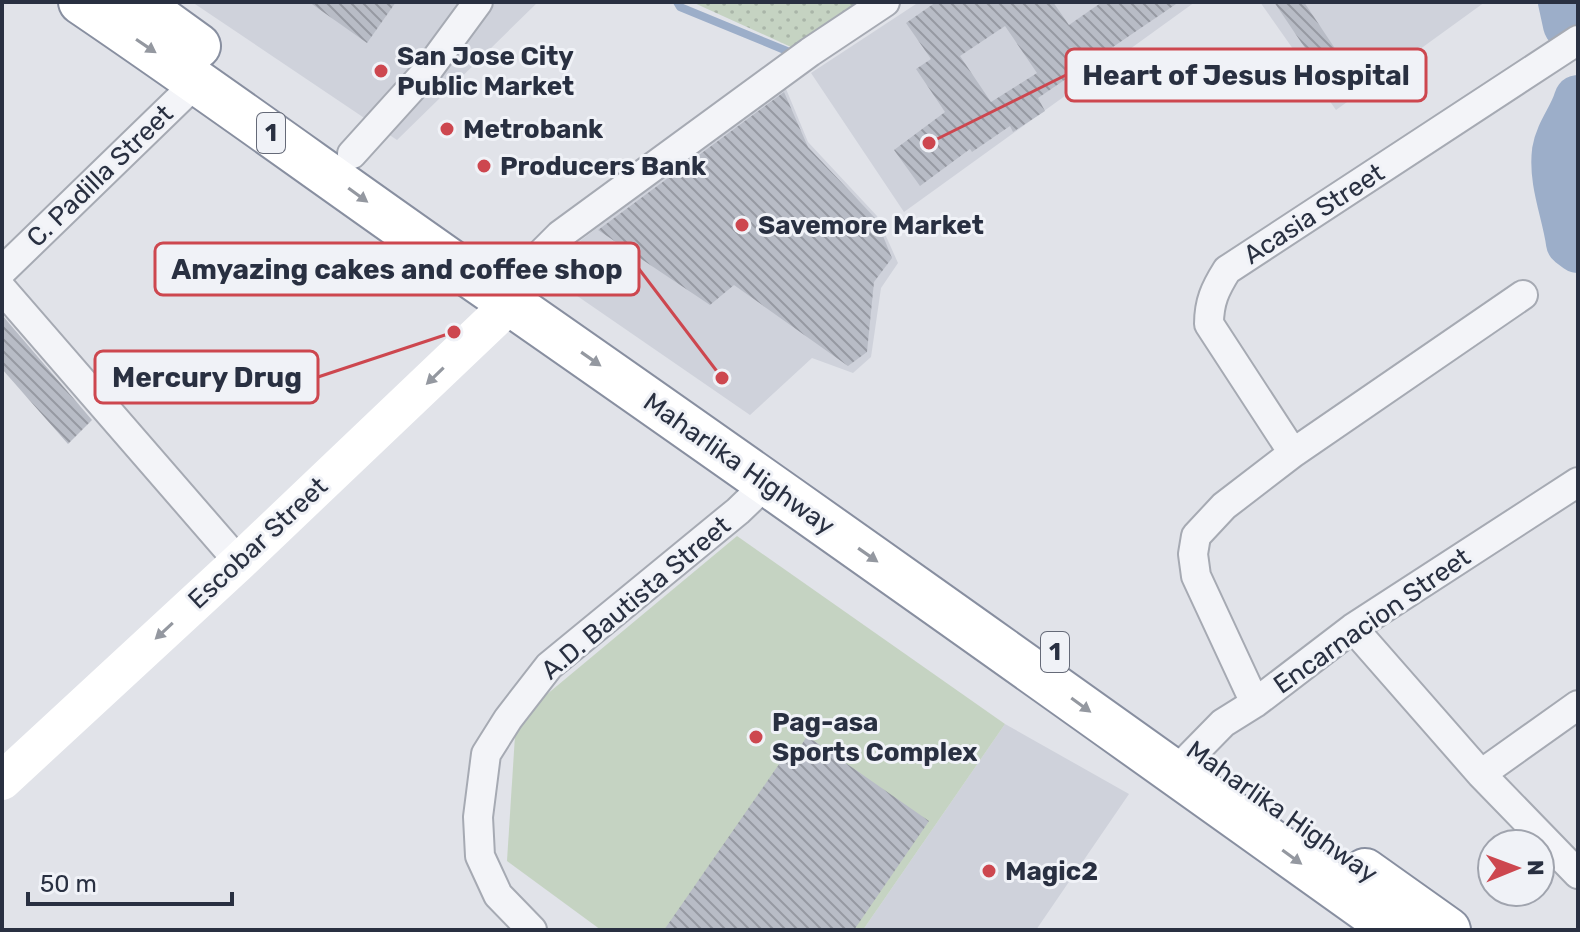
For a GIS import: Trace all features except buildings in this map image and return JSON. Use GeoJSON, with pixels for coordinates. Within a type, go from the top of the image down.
{"type":"FeatureCollection","features":[{"type":"Feature","properties":{"kind":"highway","name":"Maharlika Highway"},"geometry":{"type":"LineString","coordinates":[[81,2],[516,288],[1185,761],[1395,930]]}},
{"type":"Feature","properties":{"kind":"highway","name":"Maharlika Highway"},"geometry":{"type":"LineString","coordinates":[[137,2],[352,154],[516,288],[766,484],[1185,761],[1448,930]]}},
{"type":"Feature","properties":{"kind":"street"},"geometry":{"type":"LineString","coordinates":[[352,154],[428,70],[478,2]]}},
{"type":"Feature","properties":{"kind":"street"},"geometry":{"type":"LineString","coordinates":[[516,288],[560,235],[810,52],[885,2]]}},
{"type":"Feature","properties":{"kind":"street","name":"Acasia Street"},"geometry":{"type":"LineString","coordinates":[[1293,453],[1209,324],[1209,306],[1214,289],[1227,270],[1578,40]]}},
{"type":"Feature","properties":{"kind":"street","name":"C. Padilla Street"},"geometry":{"type":"LineString","coordinates":[[2,271],[198,81]]}},
{"type":"Feature","properties":{"kind":"street","name":"Escobar Street"},"geometry":{"type":"LineString","coordinates":[[2,781],[239,562],[516,288]]}},
{"type":"Feature","properties":{"kind":"street"},"geometry":{"type":"LineString","coordinates":[[2,289],[239,562]]}},
{"type":"Feature","properties":{"kind":"street"},"geometry":{"type":"LineString","coordinates":[[1255,703],[1196,576],[1193,554],[1196,536],[1206,522],[1293,453],[1523,295]]}},
{"type":"Feature","properties":{"kind":"street","name":"Encarnacion Street"},"geometry":{"type":"LineString","coordinates":[[1185,761],[1223,723],[1255,703],[1353,628],[1578,482]]}},
{"type":"Feature","properties":{"kind":"street","name":"A.D. Bautista Street"},"geometry":{"type":"LineString","coordinates":[[532,930],[498,895],[480,856],[478,817],[486,754],[508,719],[549,666],[738,511],[766,484]]}},
{"type":"Feature","properties":{"kind":"street"},"geometry":{"type":"LineString","coordinates":[[1353,628],[1481,774],[1578,874]]}},
{"type":"Feature","properties":{"kind":"street"},"geometry":{"type":"LineString","coordinates":[[1481,774],[1578,705]]}},
{"type":"Feature","properties":{"kind":"shaded area","name":"San Jose City Public Market"},"geometry":{"type":"Polygon","coordinates":[[[192,2],[538,2],[397,140],[192,2]]]}},
{"type":"Feature","properties":{"kind":"shaded area"},"geometry":{"type":"Polygon","coordinates":[[[919,2],[1195,2],[904,212],[811,73],[919,2]]]}},
{"type":"Feature","properties":{"kind":"shaded area"},"geometry":{"type":"Polygon","coordinates":[[[1260,2],[1485,2],[1336,110],[1260,2]]]}},
{"type":"Feature","properties":{"kind":"shaded area","name":"Savemore Market"},"geometry":{"type":"Polygon","coordinates":[[[784,84],[808,142],[877,216],[898,263],[881,288],[871,357],[853,373],[812,358],[750,415],[541,271],[784,84]]]}},
{"type":"Feature","properties":{"kind":"shaded area","name":"Magic2"},"geometry":{"type":"Polygon","coordinates":[[[1005,724],[1129,794],[1036,930],[863,930],[1005,724]]]}},
{"type":"Feature","properties":{"kind":"green space"},"geometry":{"type":"Polygon","coordinates":[[[692,2],[860,2],[791,47],[692,2]]]}},
{"type":"Feature","properties":{"kind":"green space","name":"Pag-asa Sports Complex"},"geometry":{"type":"Polygon","coordinates":[[[737,536],[1005,724],[863,930],[601,930],[507,861],[516,720],[737,536]]]}},
{"type":"Feature","properties":{"kind":"waterway"},"geometry":{"type":"LineString","coordinates":[[677,2],[680,7],[787,51]]}},
{"type":"Feature","properties":{"kind":"waterway"},"geometry":{"type":"LineString","coordinates":[[1562,2],[1567,25]]}},
{"type":"Feature","properties":{"kind":"waterway"},"geometry":{"type":"LineString","coordinates":[[1578,99],[1558,144],[1555,163],[1570,243],[1578,249]]}},
{"type":"Feature","properties":{"kind":"place","name":"San Jose City Public Market"},"geometry":{"type":"Point","coordinates":[381,71]}},
{"type":"Feature","properties":{"kind":"place","name":"Metrobank"},"geometry":{"type":"Point","coordinates":[447,129]}},
{"type":"Feature","properties":{"kind":"place","name":"Heart of Jesus Hospital"},"geometry":{"type":"Point","coordinates":[929,143]}},
{"type":"Feature","properties":{"kind":"place","name":"Producers Bank"},"geometry":{"type":"Point","coordinates":[484,166]}},
{"type":"Feature","properties":{"kind":"place","name":"Savemore Market"},"geometry":{"type":"Point","coordinates":[742,225]}},
{"type":"Feature","properties":{"kind":"place","name":"Mercury Drug"},"geometry":{"type":"Point","coordinates":[454,332]}},
{"type":"Feature","properties":{"kind":"place","name":"Amyazing cakes and coffee shop"},"geometry":{"type":"Point","coordinates":[722,378]}},
{"type":"Feature","properties":{"kind":"place","name":"Pag-asa Sports Complex"},"geometry":{"type":"Point","coordinates":[756,737]}},
{"type":"Feature","properties":{"kind":"place","name":"Magic2"},"geometry":{"type":"Point","coordinates":[989,871]}}]}
